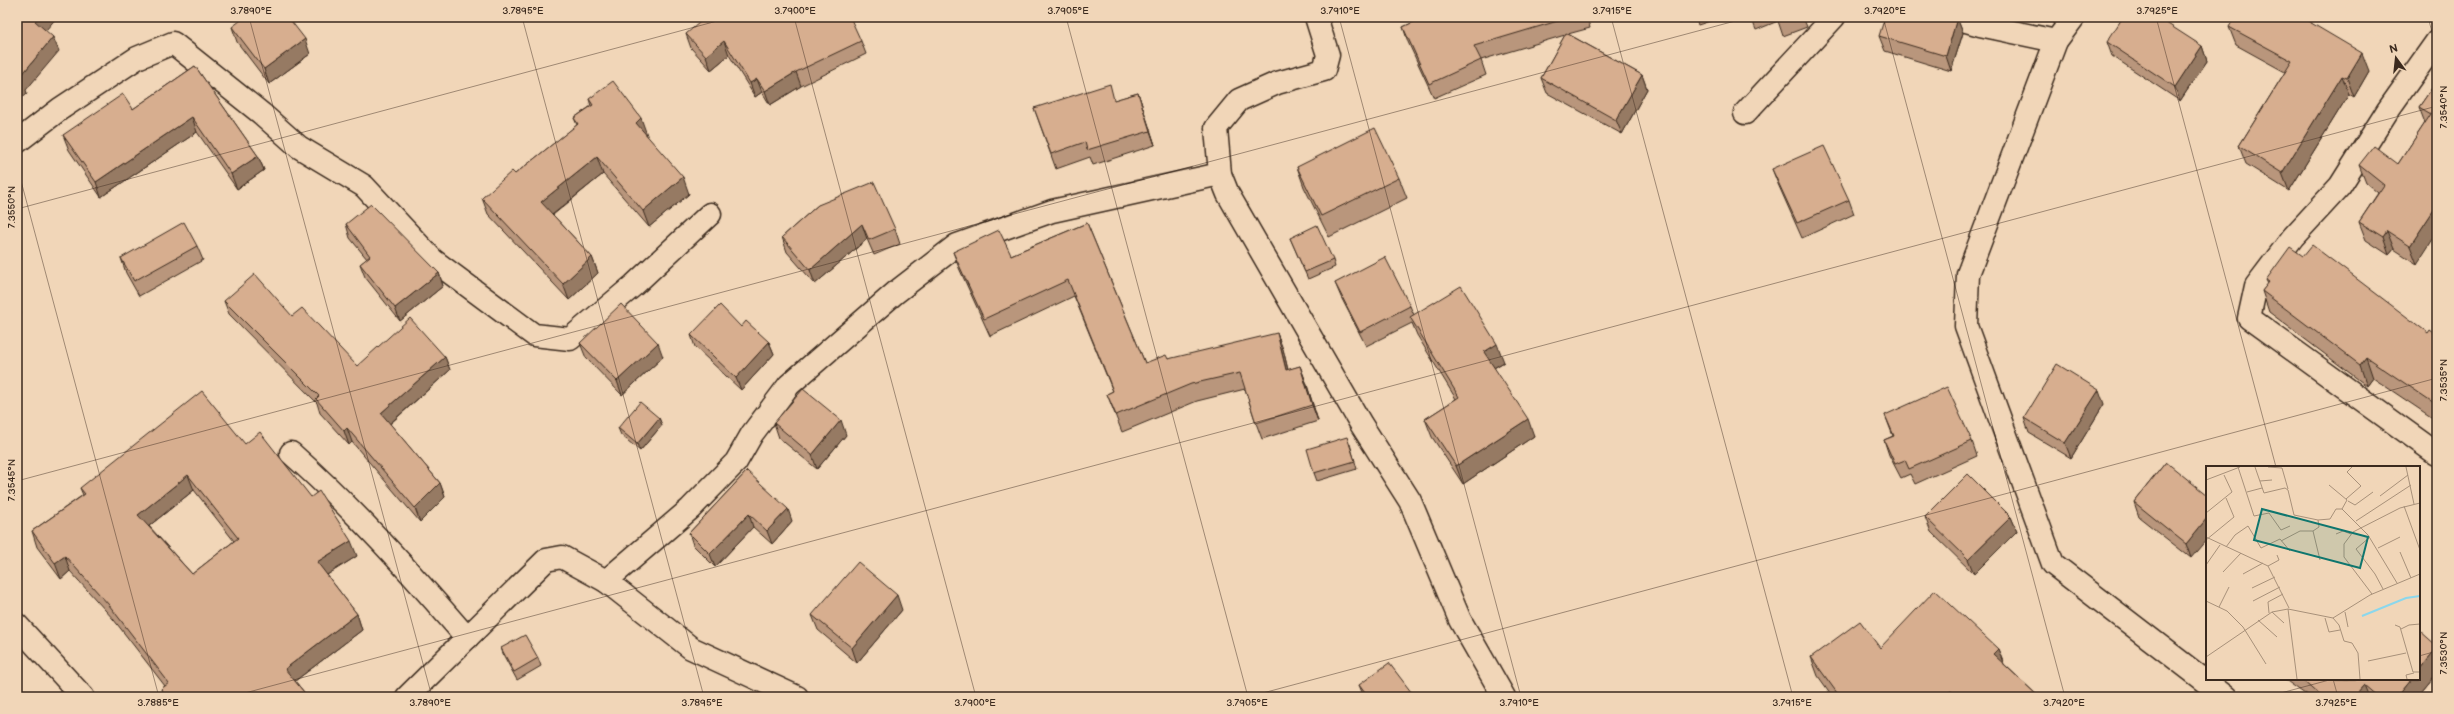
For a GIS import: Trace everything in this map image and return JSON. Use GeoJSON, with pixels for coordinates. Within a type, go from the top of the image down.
{"type":"FeatureCollection","features":[{"type":"Feature","properties":{"kind":"street"},"geometry":{"type":"LineString","coordinates":[[1316,17],[1328,55],[1324,70],[1277,83],[1240,100],[1216,128],[1220,174],[1228,194],[1327,365],[1410,502],[1460,620],[1504,697]]}},
{"type":"Feature","properties":{"kind":"street"},"geometry":{"type":"LineString","coordinates":[[1745,113],[1834,17]]}},
{"type":"Feature","properties":{"kind":"street"},"geometry":{"type":"LineString","coordinates":[[1952,17],[1980,25],[2056,41]]}},
{"type":"Feature","properties":{"kind":"street"},"geometry":{"type":"LineString","coordinates":[[2074,17],[2056,41],[1968,274],[1966,326],[2053,564],[2226,697]]}},
{"type":"Feature","properties":{"kind":"street"},"geometry":{"type":"LineString","coordinates":[[2437,41],[2388,110],[2340,186],[2293,237],[2256,286],[2249,318],[2437,454]]}},
{"type":"Feature","properties":{"kind":"street"},"geometry":{"type":"LineString","coordinates":[[17,142],[60,109],[137,58],[173,43],[299,146],[364,186],[433,260],[534,335],[570,339],[634,285],[710,214]]}},
{"type":"Feature","properties":{"kind":"street"},"geometry":{"type":"LineString","coordinates":[[606,580],[690,510],[736,462],[752,434],[789,385],[895,293],[957,245],[1052,211],[1220,174]]}},
{"type":"Feature","properties":{"kind":"street"},"geometry":{"type":"LineString","coordinates":[[291,453],[337,494],[390,548],[467,638]]}},
{"type":"Feature","properties":{"kind":"street"},"geometry":{"type":"LineString","coordinates":[[407,697],[546,560],[562,557],[606,580],[691,648],[797,697]]}},
{"type":"Feature","properties":{"kind":"street"},"geometry":{"type":"LineString","coordinates":[[17,625],[83,697]]}},
{"type":"Feature","properties":{"kind":"building"},"geometry":{"type":"Polygon","coordinates":[[[17,17],[39,17],[35,21],[53,37],[20,77],[22,79],[17,83],[17,17]]]}},
{"type":"Feature","properties":{"kind":"building"},"geometry":{"type":"Polygon","coordinates":[[[245,17],[288,17],[305,39],[264,69],[232,27],[245,17]]]}},
{"type":"Feature","properties":{"kind":"building"},"geometry":{"type":"Polygon","coordinates":[[[706,17],[850,17],[861,41],[796,72],[765,91],[757,79],[750,83],[724,41],[706,56],[686,34],[706,17]]]}},
{"type":"Feature","properties":{"kind":"building"},"geometry":{"type":"Polygon","coordinates":[[[1420,17],[1571,17],[1474,46],[1481,60],[1429,84],[1403,27],[1420,19],[1420,17]]]}},
{"type":"Feature","properties":{"kind":"building"},"geometry":{"type":"Polygon","coordinates":[[[1776,17],[1790,17],[1778,21],[1776,17]]]}},
{"type":"Feature","properties":{"kind":"building"},"geometry":{"type":"Polygon","coordinates":[[[1885,17],[1957,18],[1946,56],[1879,36],[1885,17]]]}},
{"type":"Feature","properties":{"kind":"building"},"geometry":{"type":"Polygon","coordinates":[[[2123,17],[2157,17],[2202,46],[2175,87],[2107,42],[2123,17]]]}},
{"type":"Feature","properties":{"kind":"building"},"geometry":{"type":"Polygon","coordinates":[[[2235,17],[2301,17],[2362,53],[2347,78],[2342,76],[2282,173],[2239,146],[2292,61],[2229,27],[2235,17]]]}},
{"type":"Feature","properties":{"kind":"building"},"geometry":{"type":"Polygon","coordinates":[[[1566,33],[1642,75],[1616,120],[1541,78],[1566,33]]]}},
{"type":"Feature","properties":{"kind":"building"},"geometry":{"type":"Polygon","coordinates":[[[195,66],[258,156],[231,174],[192,117],[96,182],[63,135],[123,94],[133,109],[195,66]]]}},
{"type":"Feature","properties":{"kind":"building"},"geometry":{"type":"Polygon","coordinates":[[[613,81],[641,118],[636,123],[683,177],[643,211],[597,157],[541,202],[592,257],[563,284],[482,198],[512,171],[515,174],[578,124],[574,118],[593,105],[589,99],[613,81]]]}},
{"type":"Feature","properties":{"kind":"building"},"geometry":{"type":"Polygon","coordinates":[[[2437,81],[2437,205],[2410,246],[2387,231],[2383,237],[2359,222],[2384,185],[2359,165],[2374,146],[2398,164],[2431,114],[2419,107],[2437,81]]]}},
{"type":"Feature","properties":{"kind":"building"},"geometry":{"type":"Polygon","coordinates":[[[1110,84],[1114,100],[1138,93],[1150,131],[1087,150],[1085,142],[1051,154],[1034,108],[1110,84]]]}},
{"type":"Feature","properties":{"kind":"building"},"geometry":{"type":"Polygon","coordinates":[[[1375,128],[1399,178],[1321,216],[1297,167],[1375,128]]]}},
{"type":"Feature","properties":{"kind":"building"},"geometry":{"type":"Polygon","coordinates":[[[1824,146],[1849,200],[1797,223],[1772,169],[1824,146]]]}},
{"type":"Feature","properties":{"kind":"building"},"geometry":{"type":"Polygon","coordinates":[[[874,182],[895,229],[869,240],[862,224],[810,270],[782,237],[818,205],[874,182]]]}},
{"type":"Feature","properties":{"kind":"building"},"geometry":{"type":"Polygon","coordinates":[[[371,204],[439,273],[395,308],[360,264],[370,256],[346,224],[371,204]]]}},
{"type":"Feature","properties":{"kind":"building"},"geometry":{"type":"Polygon","coordinates":[[[184,222],[197,246],[134,281],[121,258],[184,222]]]}},
{"type":"Feature","properties":{"kind":"building"},"geometry":{"type":"Polygon","coordinates":[[[1087,223],[1145,363],[1166,355],[1168,359],[1277,333],[1286,370],[1300,366],[1312,405],[1256,423],[1240,373],[1191,384],[1116,415],[1107,394],[1113,391],[1068,280],[984,319],[953,252],[999,230],[1011,255],[1087,223]]]}},
{"type":"Feature","properties":{"kind":"building"},"geometry":{"type":"Polygon","coordinates":[[[1317,225],[1333,260],[1305,272],[1290,238],[1317,225]]]}},
{"type":"Feature","properties":{"kind":"building"},"geometry":{"type":"Polygon","coordinates":[[[2312,245],[2428,333],[2430,330],[2437,335],[2437,405],[2366,357],[2360,365],[2262,291],[2269,282],[2266,280],[2290,247],[2303,256],[2312,245]]]}},
{"type":"Feature","properties":{"kind":"building"},"geometry":{"type":"Polygon","coordinates":[[[1385,257],[1410,306],[1360,332],[1335,283],[1385,257]]]}},
{"type":"Feature","properties":{"kind":"building"},"geometry":{"type":"Polygon","coordinates":[[[255,274],[292,316],[302,308],[357,366],[410,318],[445,357],[381,413],[440,483],[415,508],[347,428],[344,431],[316,399],[319,396],[224,301],[255,274]]]}},
{"type":"Feature","properties":{"kind":"building"},"geometry":{"type":"Polygon","coordinates":[[[1461,286],[1497,344],[1484,352],[1528,419],[1456,466],[1425,419],[1459,397],[1410,317],[1461,286]]]}},
{"type":"Feature","properties":{"kind":"building"},"geometry":{"type":"Polygon","coordinates":[[[621,304],[658,343],[617,381],[580,343],[621,304]]]}},
{"type":"Feature","properties":{"kind":"building"},"geometry":{"type":"Polygon","coordinates":[[[720,305],[741,327],[746,321],[769,342],[736,378],[691,335],[720,305]]]}},
{"type":"Feature","properties":{"kind":"building"},"geometry":{"type":"Polygon","coordinates":[[[2057,364],[2099,390],[2065,443],[2024,418],[2057,364]]]}},
{"type":"Feature","properties":{"kind":"building"},"geometry":{"type":"Polygon","coordinates":[[[1947,387],[1972,441],[1909,469],[1905,460],[1895,464],[1884,440],[1894,436],[1885,415],[1947,387]]]}},
{"type":"Feature","properties":{"kind":"building"},"geometry":{"type":"Polygon","coordinates":[[[803,389],[841,420],[812,455],[774,423],[803,389]]]}},
{"type":"Feature","properties":{"kind":"building"},"geometry":{"type":"Polygon","coordinates":[[[202,391],[245,444],[260,432],[311,497],[319,491],[351,541],[317,562],[357,614],[285,669],[308,697],[167,697],[161,689],[169,683],[109,605],[65,556],[55,563],[32,531],[85,494],[80,488],[202,391]],[[188,475],[138,515],[192,574],[238,538],[188,475]]]}},
{"type":"Feature","properties":{"kind":"building"},"geometry":{"type":"Polygon","coordinates":[[[640,402],[659,418],[637,444],[618,428],[640,402]]]}},
{"type":"Feature","properties":{"kind":"building"},"geometry":{"type":"Polygon","coordinates":[[[1347,437],[1355,461],[1314,473],[1307,449],[1347,437]]]}},
{"type":"Feature","properties":{"kind":"building"},"geometry":{"type":"Polygon","coordinates":[[[2166,462],[2206,494],[2206,519],[2186,544],[2134,502],[2166,462]]]}},
{"type":"Feature","properties":{"kind":"building"},"geometry":{"type":"Polygon","coordinates":[[[747,471],[788,509],[767,531],[749,514],[710,554],[689,533],[747,471]]]}},
{"type":"Feature","properties":{"kind":"building"},"geometry":{"type":"Polygon","coordinates":[[[1968,474],[2011,517],[1968,559],[1925,517],[1968,474]]]}},
{"type":"Feature","properties":{"kind":"building"},"geometry":{"type":"Polygon","coordinates":[[[858,562],[897,595],[852,648],[812,615],[858,562]]]}},
{"type":"Feature","properties":{"kind":"building"},"geometry":{"type":"Polygon","coordinates":[[[1935,590],[1998,649],[1993,654],[2039,697],[1957,697],[1951,691],[1942,697],[1840,697],[1811,657],[1860,621],[1880,648],[1935,590]]]}},
{"type":"Feature","properties":{"kind":"building"},"geometry":{"type":"Polygon","coordinates":[[[2420,631],[2437,646],[2437,649],[2420,669],[2420,631]]]}},
{"type":"Feature","properties":{"kind":"building"},"geometry":{"type":"Polygon","coordinates":[[[525,635],[538,658],[514,672],[501,648],[525,635]]]}},
{"type":"Feature","properties":{"kind":"building"},"geometry":{"type":"Polygon","coordinates":[[[1389,663],[1415,697],[1368,697],[1359,685],[1389,663]]]}},
{"type":"Feature","properties":{"kind":"building"},"geometry":{"type":"Polygon","coordinates":[[[2303,680],[2410,680],[2396,697],[2378,697],[2364,685],[2353,697],[2322,697],[2303,680]]]}}]}
